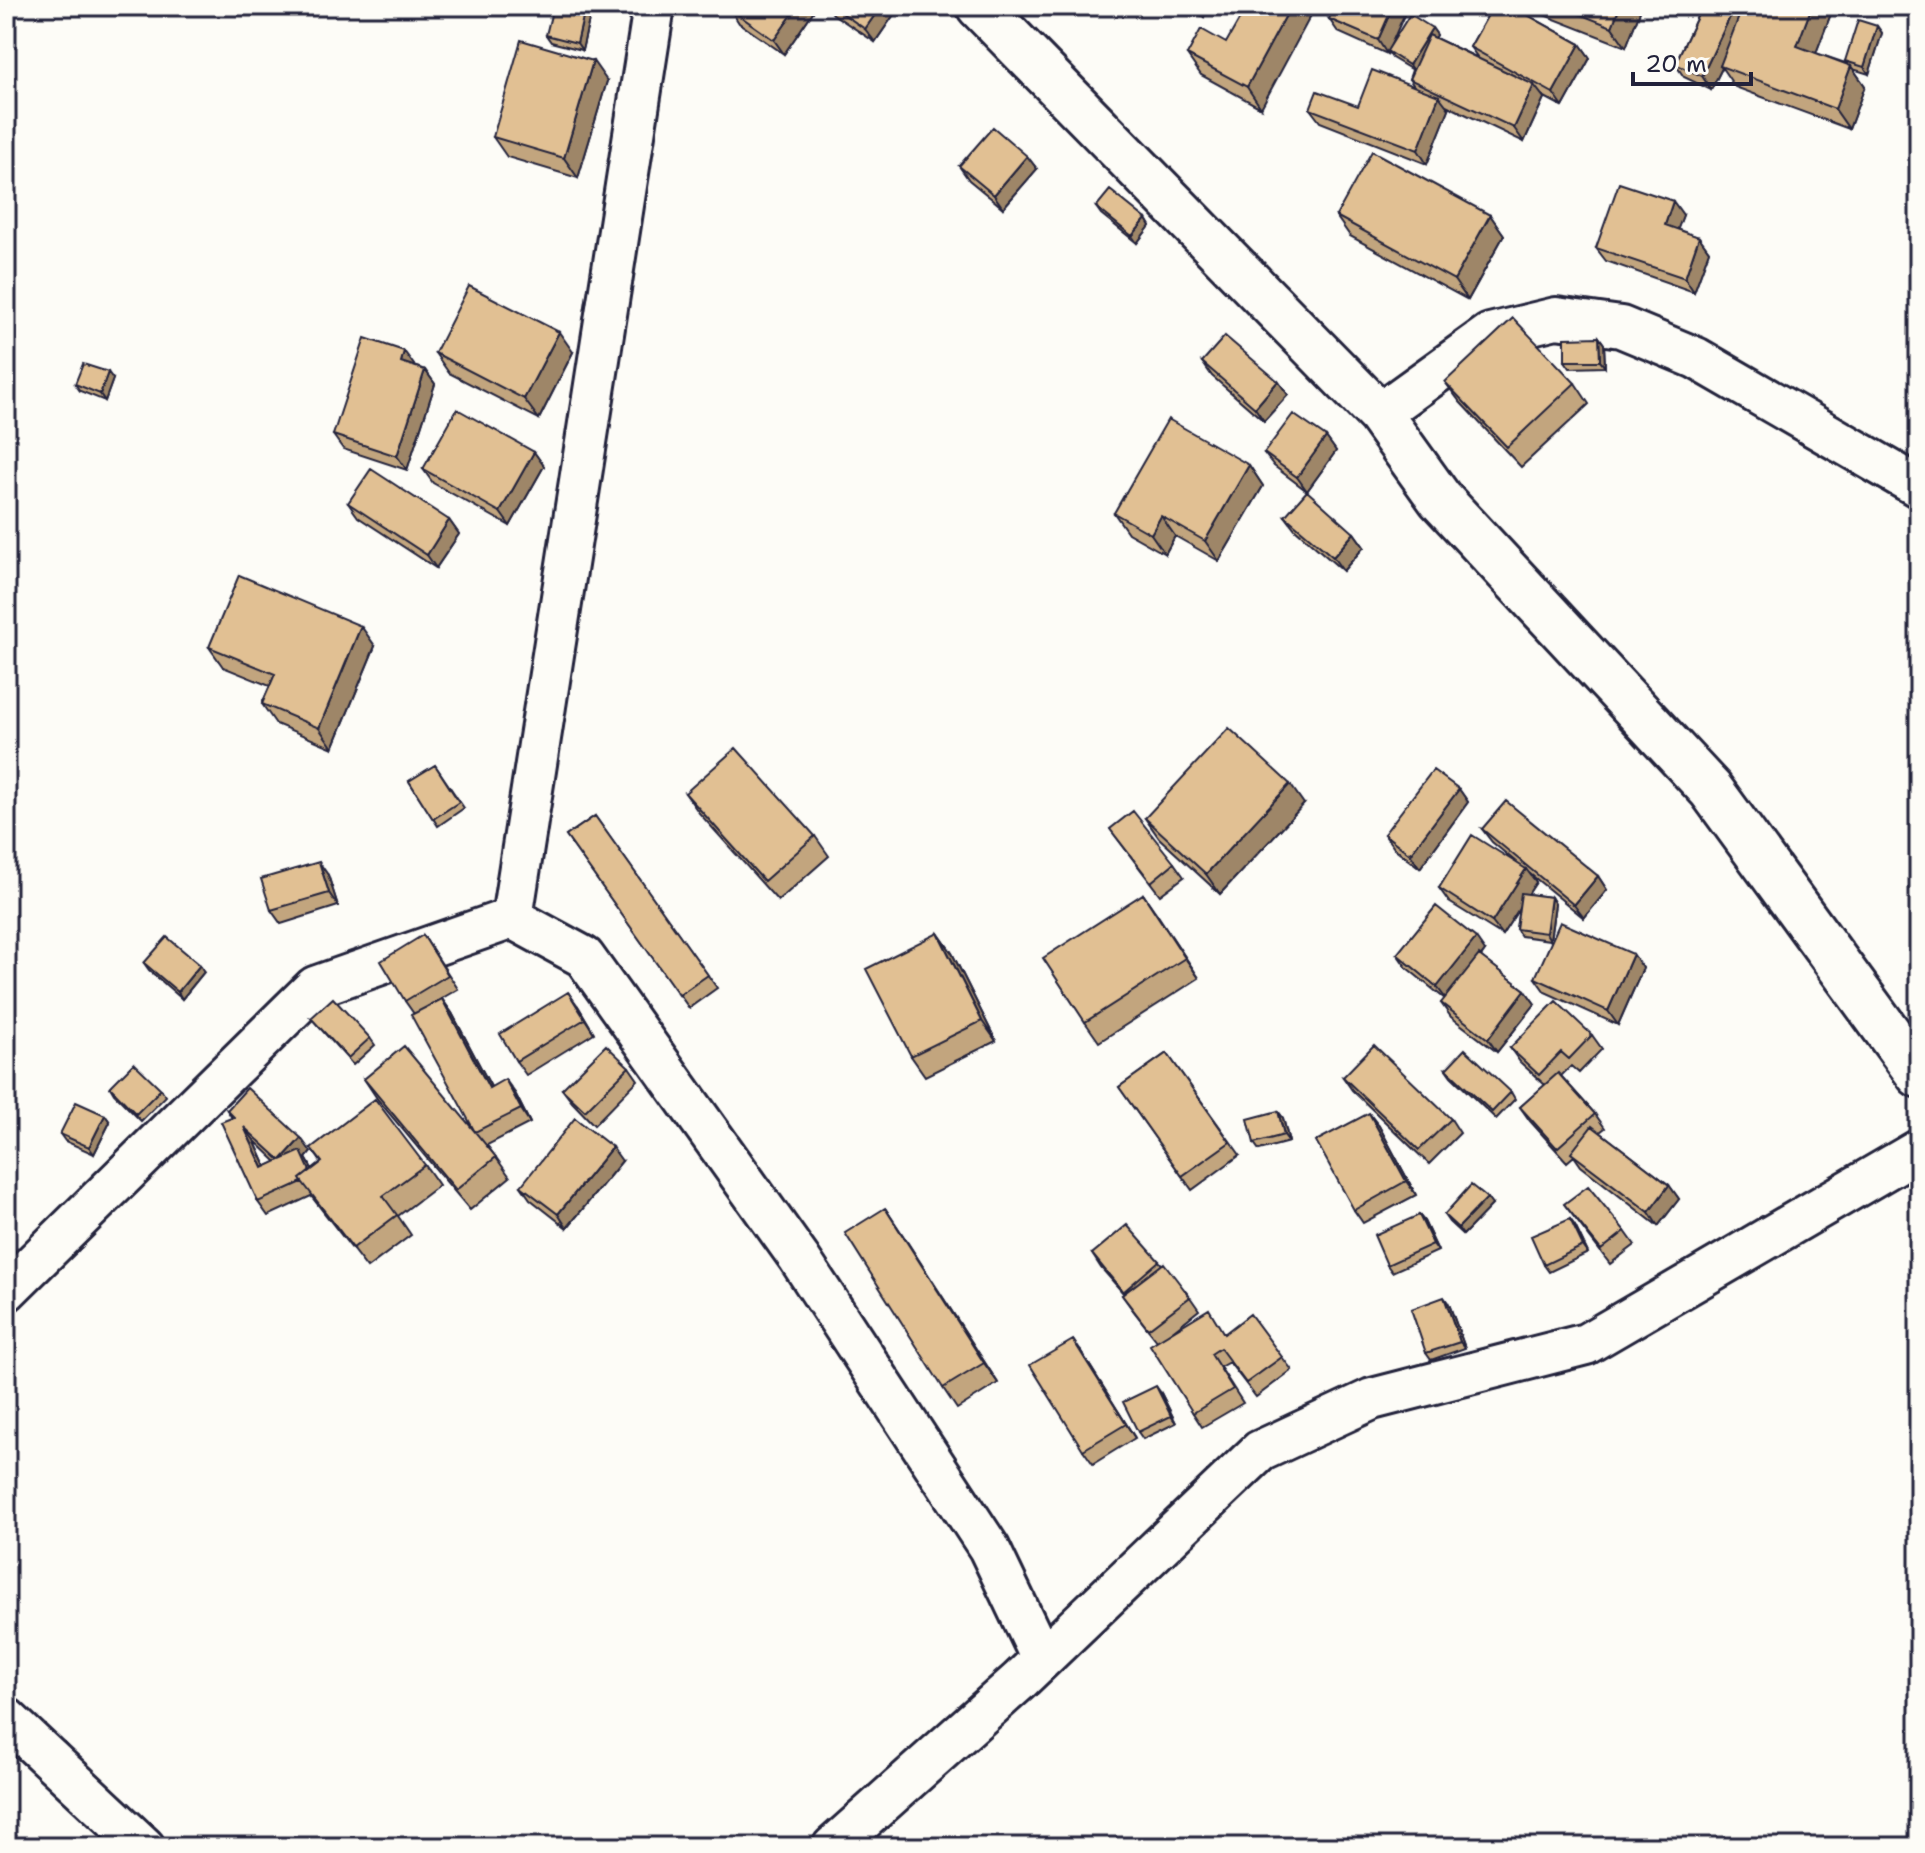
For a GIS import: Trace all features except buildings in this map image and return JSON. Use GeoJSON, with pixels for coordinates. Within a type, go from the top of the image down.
{"type":"FeatureCollection","features":[{"type":"Feature","properties":{"kind":"main road"},"geometry":{"type":"LineString","coordinates":[[979,6],[1379,414],[1440,499],[1711,790],[1919,1075]]}},
{"type":"Feature","properties":{"kind":"street"},"geometry":{"type":"LineString","coordinates":[[512,918],[654,6]]}},
{"type":"Feature","properties":{"kind":"street"},"geometry":{"type":"LineString","coordinates":[[1379,414],[1490,334],[1556,318],[1621,327],[1696,358],[1919,487]]}},
{"type":"Feature","properties":{"kind":"street"},"geometry":{"type":"LineString","coordinates":[[6,1291],[315,987],[512,918],[584,957],[799,1258],[989,1548],[1042,1659]]}},
{"type":"Feature","properties":{"kind":"street"},"geometry":{"type":"LineString","coordinates":[[833,1847],[1042,1659],[1260,1451],[1372,1399],[1586,1344],[1919,1150]]}},
{"type":"Feature","properties":{"kind":"street"},"geometry":{"type":"LineString","coordinates":[[6,1718],[144,1847]]}}]}
